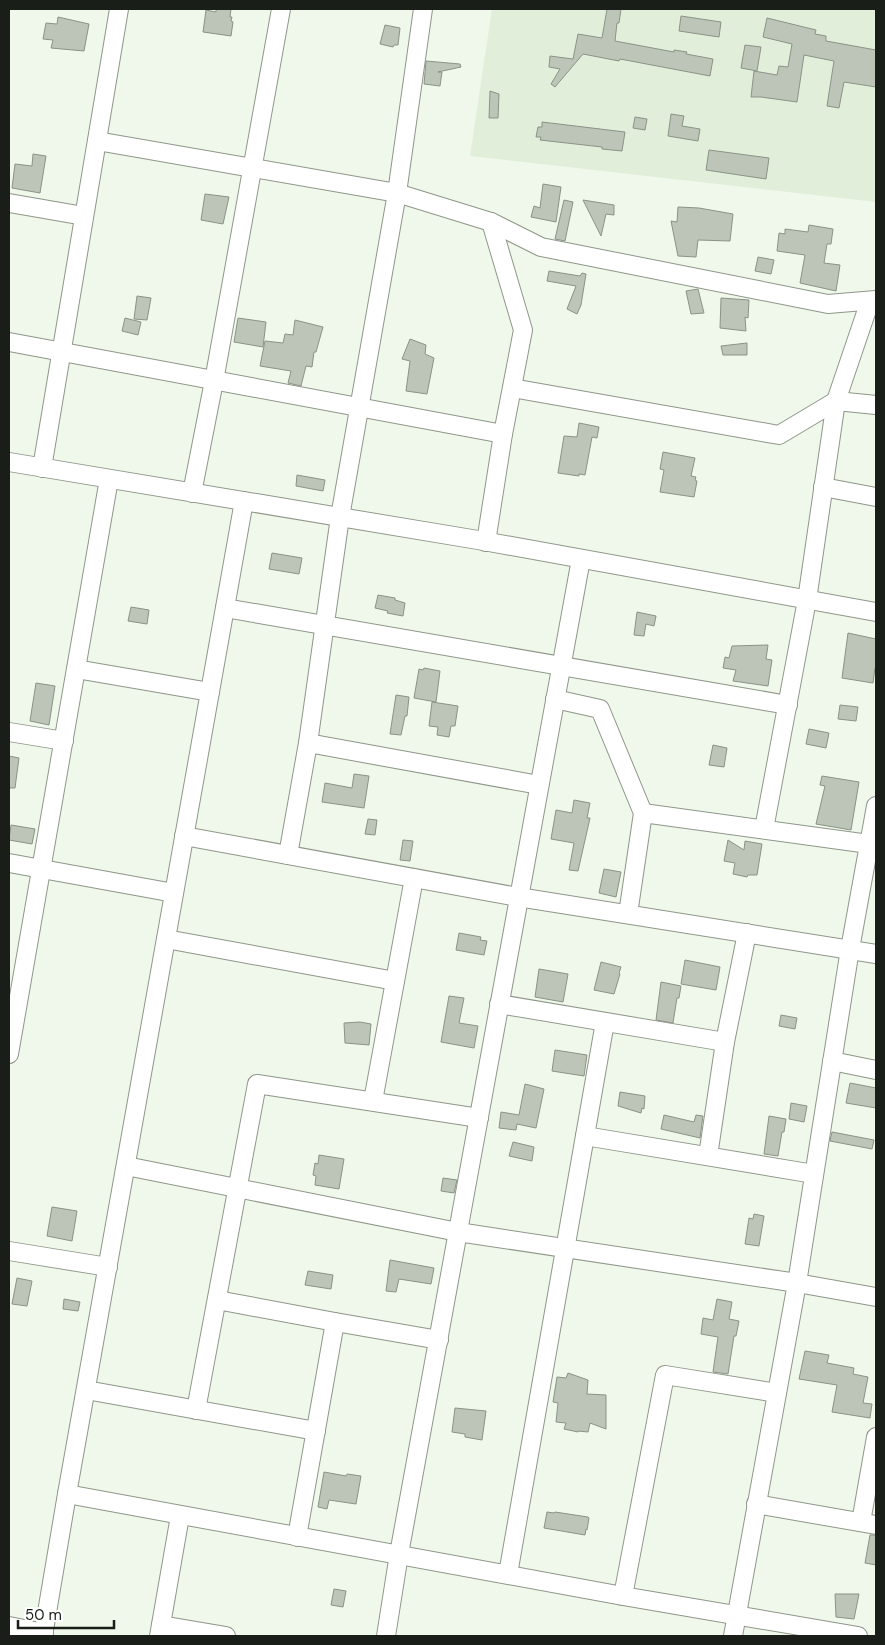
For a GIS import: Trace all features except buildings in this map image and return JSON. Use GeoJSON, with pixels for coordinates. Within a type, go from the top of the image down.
{"type":"FeatureCollection","features":[{"type":"Feature","properties":{"kind":"street"},"geometry":{"type":"LineString","coordinates":[[42,468],[119,9]]}},
{"type":"Feature","properties":{"kind":"street"},"geometry":{"type":"LineString","coordinates":[[192,493],[281,9]]}},
{"type":"Feature","properties":{"kind":"street"},"geometry":{"type":"LineString","coordinates":[[288,855],[308,743],[340,517],[397,194],[423,9]]}},
{"type":"Feature","properties":{"kind":"street"},"geometry":{"type":"LineString","coordinates":[[97,141],[397,194],[491,222],[541,246],[550,248],[828,304],[873,300],[836,402],[808,600],[764,829]]}},
{"type":"Feature","properties":{"kind":"street"},"geometry":{"type":"LineString","coordinates":[[9,203],[84,216]]}},
{"type":"Feature","properties":{"kind":"street"},"geometry":{"type":"LineString","coordinates":[[486,542],[503,434],[523,330],[491,222]]}},
{"type":"Feature","properties":{"kind":"street"},"geometry":{"type":"LineString","coordinates":[[9,342],[503,434]]}},
{"type":"Feature","properties":{"kind":"street"},"geometry":{"type":"LineString","coordinates":[[512,388],[779,435],[836,402],[876,405]]}},
{"type":"Feature","properties":{"kind":"street"},"geometry":{"type":"LineString","coordinates":[[9,462],[486,542],[876,612]]}},
{"type":"Feature","properties":{"kind":"street"},"geometry":{"type":"LineString","coordinates":[[9,1054],[14,987],[41,868],[109,479]]}},
{"type":"Feature","properties":{"kind":"street"},"geometry":{"type":"LineString","coordinates":[[824,487],[876,497]]}},
{"type":"Feature","properties":{"kind":"street"},"geometry":{"type":"LineString","coordinates":[[9,1626],[43,1635],[66,1494],[244,501]]}},
{"type":"Feature","properties":{"kind":"street"},"geometry":{"type":"LineString","coordinates":[[386,1636],[398,1554],[439,1340],[518,897],[581,559]]}},
{"type":"Feature","properties":{"kind":"street"},"geometry":{"type":"LineString","coordinates":[[225,608],[788,705]]}},
{"type":"Feature","properties":{"kind":"street"},"geometry":{"type":"LineString","coordinates":[[76,669],[210,692]]}},
{"type":"Feature","properties":{"kind":"street"},"geometry":{"type":"LineString","coordinates":[[555,699],[600,710],[643,813],[628,914]]}},
{"type":"Feature","properties":{"kind":"street"},"geometry":{"type":"LineString","coordinates":[[9,732],[64,741]]}},
{"type":"Feature","properties":{"kind":"street"},"geometry":{"type":"LineString","coordinates":[[308,743],[539,785]]}},
{"type":"Feature","properties":{"kind":"street"},"geometry":{"type":"LineString","coordinates":[[733,1636],[797,1283],[850,949],[876,806]]}},
{"type":"Feature","properties":{"kind":"street"},"geometry":{"type":"LineString","coordinates":[[643,813],[869,844]]}},
{"type":"Feature","properties":{"kind":"street"},"geometry":{"type":"LineString","coordinates":[[184,836],[518,897],[876,954]]}},
{"type":"Feature","properties":{"kind":"street"},"geometry":{"type":"LineString","coordinates":[[9,862],[174,893]]}},
{"type":"Feature","properties":{"kind":"street"},"geometry":{"type":"LineString","coordinates":[[373,1102],[414,878]]}},
{"type":"Feature","properties":{"kind":"street"},"geometry":{"type":"LineString","coordinates":[[708,1156],[725,1042],[746,933]]}},
{"type":"Feature","properties":{"kind":"street"},"geometry":{"type":"LineString","coordinates":[[166,939],[395,981]]}},
{"type":"Feature","properties":{"kind":"street"},"geometry":{"type":"LineString","coordinates":[[499,1004],[725,1042]]}},
{"type":"Feature","properties":{"kind":"street"},"geometry":{"type":"LineString","coordinates":[[508,1574],[605,1022]]}},
{"type":"Feature","properties":{"kind":"street"},"geometry":{"type":"LineString","coordinates":[[832,1061],[876,1070]]}},
{"type":"Feature","properties":{"kind":"street"},"geometry":{"type":"LineString","coordinates":[[196,1410],[256,1084],[479,1118]]}},
{"type":"Feature","properties":{"kind":"street"},"geometry":{"type":"LineString","coordinates":[[585,1136],[814,1174]]}},
{"type":"Feature","properties":{"kind":"street"},"geometry":{"type":"LineString","coordinates":[[126,1166],[458,1232],[797,1283],[876,1297]]}},
{"type":"Feature","properties":{"kind":"street"},"geometry":{"type":"LineString","coordinates":[[9,1251],[108,1267]]}},
{"type":"Feature","properties":{"kind":"street"},"geometry":{"type":"LineString","coordinates":[[217,1300],[439,1340]]}},
{"type":"Feature","properties":{"kind":"street"},"geometry":{"type":"LineString","coordinates":[[297,1537],[335,1322]]}},
{"type":"Feature","properties":{"kind":"street"},"geometry":{"type":"LineString","coordinates":[[623,1596],[665,1375],[777,1393]]}},
{"type":"Feature","properties":{"kind":"street"},"geometry":{"type":"LineString","coordinates":[[86,1390],[316,1431]]}},
{"type":"Feature","properties":{"kind":"street"},"geometry":{"type":"LineString","coordinates":[[756,1504],[868,1523],[876,1437]]}},
{"type":"Feature","properties":{"kind":"street"},"geometry":{"type":"LineString","coordinates":[[66,1494],[851,1636]]}},
{"type":"Feature","properties":{"kind":"street"},"geometry":{"type":"LineString","coordinates":[[180,1516],[160,1630],[226,1636]]}},
{"type":"Feature","properties":{"kind":"shaded area"},"geometry":{"type":"Polygon","coordinates":[[[492,9],[876,9],[876,202],[470,156],[492,9]]]}}]}
